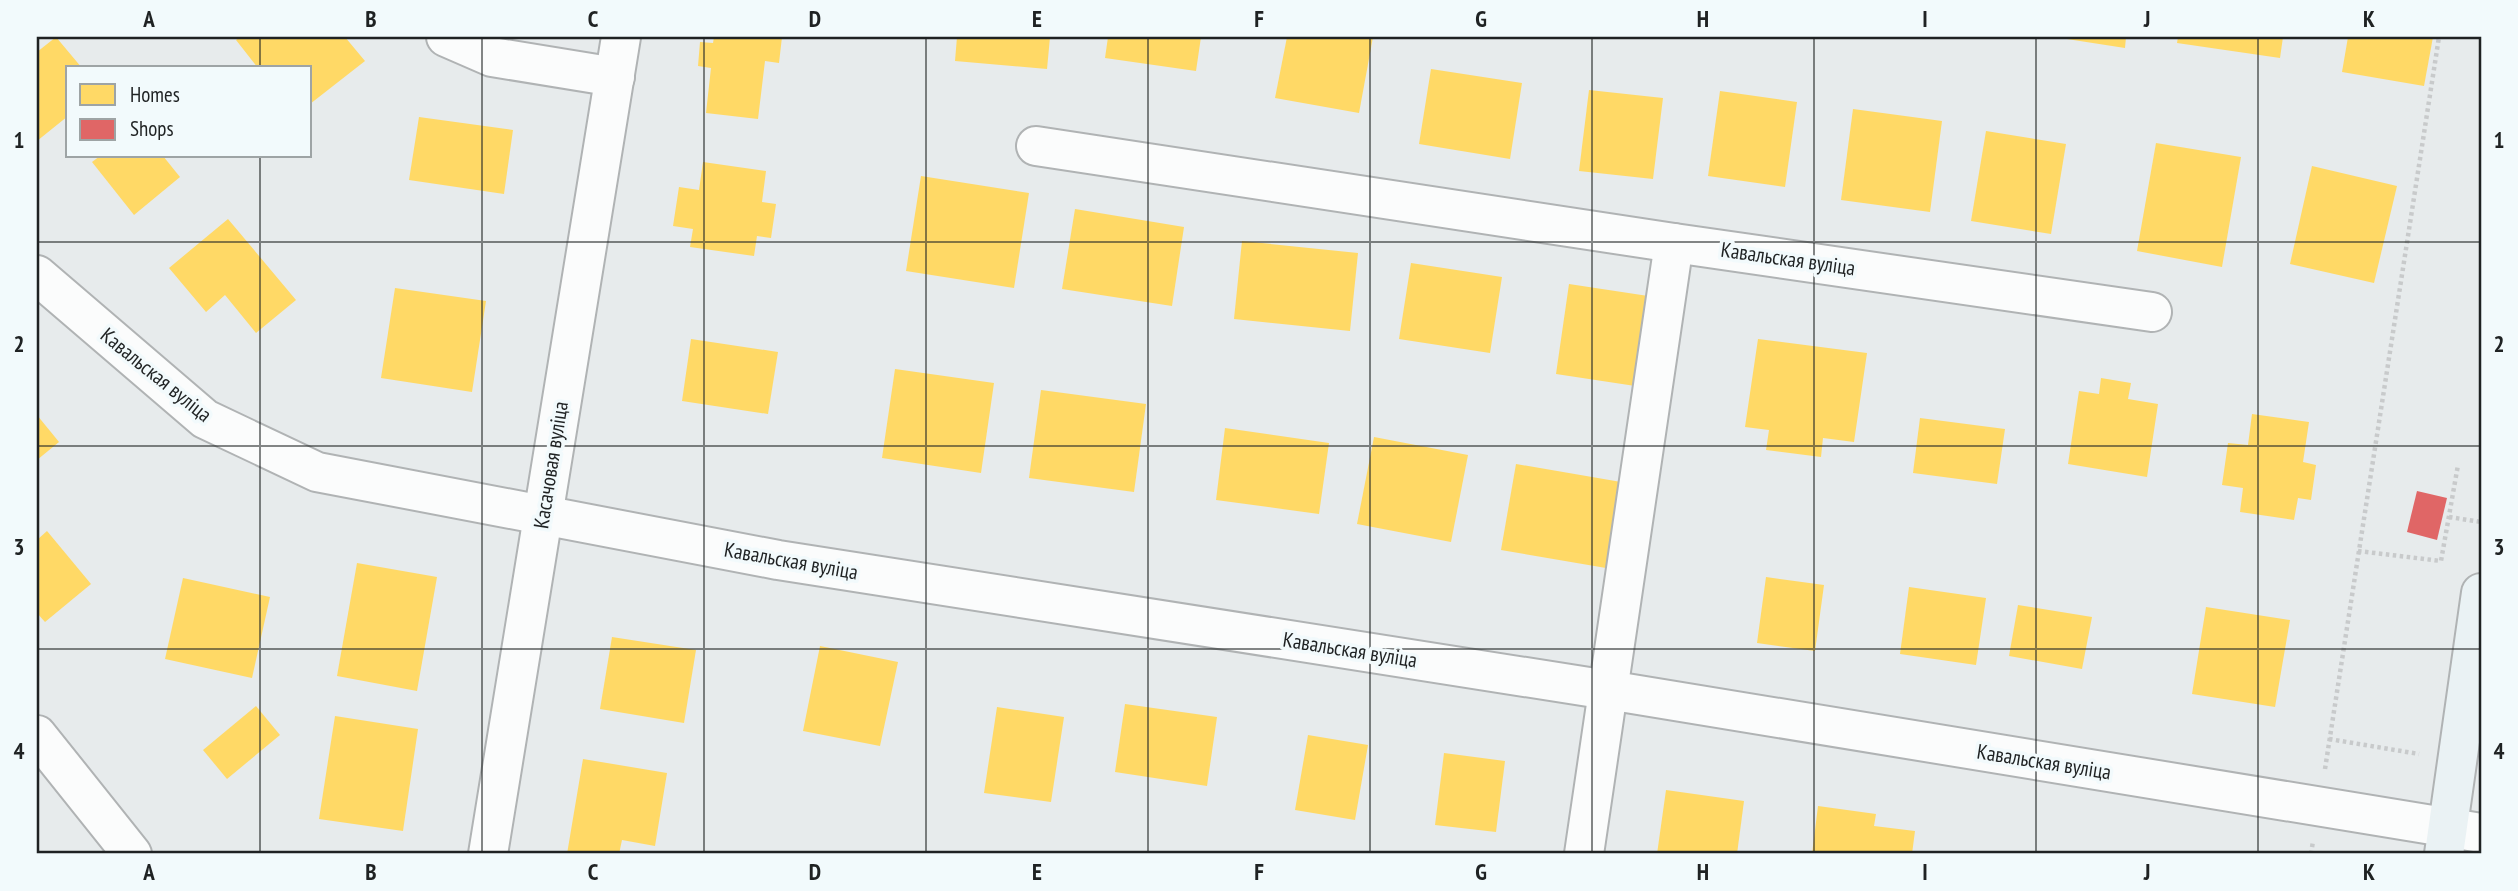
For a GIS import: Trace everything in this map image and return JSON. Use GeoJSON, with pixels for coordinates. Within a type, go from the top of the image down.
{"type":"FeatureCollection","features":[{"type":"Feature","properties":{"kind":"street"},"geometry":{"type":"LineString","coordinates":[[446,37],[492,57],[615,77]]}},
{"type":"Feature","properties":{"kind":"street","name":"Касачовая вуліца"},"geometry":{"type":"LineString","coordinates":[[488,854],[621,37]]}},
{"type":"Feature","properties":{"kind":"street","name":"Кавальская вуліца"},"geometry":{"type":"LineString","coordinates":[[1037,146],[1674,243],[2152,312]]}},
{"type":"Feature","properties":{"kind":"street"},"geometry":{"type":"LineString","coordinates":[[1584,854],[1674,243]]}},
{"type":"Feature","properties":{"kind":"street","name":"Кавальская вуліца"},"geometry":{"type":"LineString","coordinates":[[37,275],[205,419],[317,472],[778,560],[1608,690],[2458,838]]}},
{"type":"Feature","properties":{"kind":"street"},"geometry":{"type":"LineString","coordinates":[[2458,838],[2481,593]]}},
{"type":"Feature","properties":{"kind":"street"},"geometry":{"type":"LineString","coordinates":[[37,735],[132,854]]}},
{"type":"Feature","properties":{"kind":"path"},"geometry":{"type":"LineString","coordinates":[[2323,778],[2439,37]]}},
{"type":"Feature","properties":{"kind":"path"},"geometry":{"type":"LineString","coordinates":[[2358,551],[2441,561],[2458,465]]}},
{"type":"Feature","properties":{"kind":"path"},"geometry":{"type":"LineString","coordinates":[[2449,517],[2481,522]]}},
{"type":"Feature","properties":{"kind":"path"},"geometry":{"type":"LineString","coordinates":[[2329,739],[2421,754]]}},
{"type":"Feature","properties":{"kind":"building: Homes"},"geometry":{"type":"Polygon","coordinates":[[[56,37],[80,66],[66,66],[66,118],[37,141],[37,52],[56,37]]]}},
{"type":"Feature","properties":{"kind":"building: Homes"},"geometry":{"type":"Polygon","coordinates":[[[240,37],[345,37],[365,61],[312,102],[312,66],[256,66],[236,40],[240,37]]]}},
{"type":"Feature","properties":{"kind":"building: Homes"},"geometry":{"type":"Polygon","coordinates":[[[714,37],[782,37],[779,63],[765,61],[758,119],[706,113],[711,68],[698,66],[700,42],[713,43],[714,37]]]}},
{"type":"Feature","properties":{"kind":"building: Homes"},"geometry":{"type":"Polygon","coordinates":[[[957,37],[1050,37],[1047,69],[955,61],[957,37]]]}},
{"type":"Feature","properties":{"kind":"building: Homes"},"geometry":{"type":"Polygon","coordinates":[[[1108,37],[1201,37],[1196,71],[1105,58],[1108,37]]]}},
{"type":"Feature","properties":{"kind":"building: Homes"},"geometry":{"type":"Polygon","coordinates":[[[1287,37],[1373,37],[1359,113],[1275,98],[1287,37]]]}},
{"type":"Feature","properties":{"kind":"building: Homes"},"geometry":{"type":"Polygon","coordinates":[[[2054,37],[2126,37],[2125,48],[2054,37]]]}},
{"type":"Feature","properties":{"kind":"building: Homes"},"geometry":{"type":"Polygon","coordinates":[[[2178,37],[2283,37],[2280,58],[2177,43],[2178,37]]]}},
{"type":"Feature","properties":{"kind":"building: Homes"},"geometry":{"type":"Polygon","coordinates":[[[2348,37],[2433,37],[2424,86],[2342,72],[2348,37]]]}},
{"type":"Feature","properties":{"kind":"building: Homes"},"geometry":{"type":"Polygon","coordinates":[[[1431,69],[1522,83],[1510,159],[1419,144],[1431,69]]]}},
{"type":"Feature","properties":{"kind":"building: Homes"},"geometry":{"type":"Polygon","coordinates":[[[1589,90],[1663,98],[1653,179],[1579,171],[1589,90]]]}},
{"type":"Feature","properties":{"kind":"building: Homes"},"geometry":{"type":"Polygon","coordinates":[[[1720,91],[1797,102],[1785,187],[1708,176],[1720,91]]]}},
{"type":"Feature","properties":{"kind":"building: Homes"},"geometry":{"type":"Polygon","coordinates":[[[1853,109],[1942,121],[1930,212],[1841,200],[1853,109]]]}},
{"type":"Feature","properties":{"kind":"building: Homes"},"geometry":{"type":"Polygon","coordinates":[[[419,117],[513,130],[504,194],[409,180],[419,117]]]}},
{"type":"Feature","properties":{"kind":"building: Homes"},"geometry":{"type":"Polygon","coordinates":[[[1986,131],[2066,144],[2051,234],[1971,221],[1986,131]]]}},
{"type":"Feature","properties":{"kind":"building: Homes"},"geometry":{"type":"Polygon","coordinates":[[[2156,143],[2241,157],[2222,267],[2137,251],[2156,143]]]}},
{"type":"Feature","properties":{"kind":"building: Homes"},"geometry":{"type":"Polygon","coordinates":[[[97,158],[165,158],[180,177],[134,215],[92,162],[97,158]]]}},
{"type":"Feature","properties":{"kind":"building: Homes"},"geometry":{"type":"Polygon","coordinates":[[[703,162],[766,171],[762,202],[776,204],[771,238],[757,236],[754,256],[690,247],[693,229],[673,226],[679,187],[699,190],[703,162]]]}},
{"type":"Feature","properties":{"kind":"building: Homes"},"geometry":{"type":"Polygon","coordinates":[[[2312,166],[2397,186],[2374,283],[2290,264],[2312,166]]]}},
{"type":"Feature","properties":{"kind":"building: Homes"},"geometry":{"type":"Polygon","coordinates":[[[921,176],[1029,193],[1014,288],[906,271],[921,176]]]}},
{"type":"Feature","properties":{"kind":"building: Homes"},"geometry":{"type":"Polygon","coordinates":[[[1075,209],[1184,227],[1172,306],[1062,289],[1075,209]]]}},
{"type":"Feature","properties":{"kind":"building: Homes"},"geometry":{"type":"Polygon","coordinates":[[[228,219],[296,300],[256,333],[225,295],[206,312],[169,268],[228,219]]]}},
{"type":"Feature","properties":{"kind":"building: Homes"},"geometry":{"type":"Polygon","coordinates":[[[1242,241],[1358,253],[1350,331],[1234,319],[1242,241]]]}},
{"type":"Feature","properties":{"kind":"building: Homes"},"geometry":{"type":"Polygon","coordinates":[[[1411,263],[1502,277],[1490,353],[1399,339],[1411,263]]]}},
{"type":"Feature","properties":{"kind":"building: Homes"},"geometry":{"type":"Polygon","coordinates":[[[1569,284],[1668,299],[1655,389],[1556,374],[1569,284]]]}},
{"type":"Feature","properties":{"kind":"building: Homes"},"geometry":{"type":"Polygon","coordinates":[[[395,288],[486,301],[472,392],[381,378],[395,288]]]}},
{"type":"Feature","properties":{"kind":"building: Homes"},"geometry":{"type":"Polygon","coordinates":[[[691,339],[778,352],[768,414],[682,401],[691,339]]]}},
{"type":"Feature","properties":{"kind":"building: Homes"},"geometry":{"type":"Polygon","coordinates":[[[1758,339],[1867,353],[1854,442],[1823,438],[1821,457],[1766,450],[1769,430],[1745,427],[1758,339]]]}},
{"type":"Feature","properties":{"kind":"building: Homes"},"geometry":{"type":"Polygon","coordinates":[[[895,369],[994,383],[981,473],[882,458],[895,369]]]}},
{"type":"Feature","properties":{"kind":"building: Homes"},"geometry":{"type":"Polygon","coordinates":[[[2101,378],[2131,383],[2128,399],[2158,404],[2147,477],[2068,464],[2079,391],[2099,394],[2101,378]]]}},
{"type":"Feature","properties":{"kind":"building: Homes"},"geometry":{"type":"Polygon","coordinates":[[[1041,390],[1146,404],[1134,492],[1029,478],[1041,390]]]}},
{"type":"Feature","properties":{"kind":"building: Homes"},"geometry":{"type":"Polygon","coordinates":[[[2252,414],[2309,422],[2303,462],[2316,465],[2311,500],[2298,498],[2294,520],[2240,512],[2243,488],[2222,485],[2228,443],[2248,445],[2252,414]]]}},
{"type":"Feature","properties":{"kind":"building: Homes"},"geometry":{"type":"Polygon","coordinates":[[[37,415],[59,442],[37,460],[37,415]]]}},
{"type":"Feature","properties":{"kind":"building: Homes"},"geometry":{"type":"Polygon","coordinates":[[[1920,418],[2005,429],[1997,484],[1913,473],[1920,418]]]}},
{"type":"Feature","properties":{"kind":"building: Homes"},"geometry":{"type":"Polygon","coordinates":[[[1225,428],[1329,443],[1319,514],[1216,500],[1225,428]]]}},
{"type":"Feature","properties":{"kind":"building: Homes"},"geometry":{"type":"Polygon","coordinates":[[[1374,437],[1468,455],[1451,542],[1357,524],[1374,437]]]}},
{"type":"Feature","properties":{"kind":"building: Homes"},"geometry":{"type":"Polygon","coordinates":[[[1516,464],[1621,482],[1606,568],[1501,550],[1516,464]]]}},
{"type":"Feature","properties":{"kind":"building: Homes"},"geometry":{"type":"Polygon","coordinates":[[[47,531],[91,584],[45,622],[37,613],[37,540],[47,531]]]}},
{"type":"Feature","properties":{"kind":"building: Homes"},"geometry":{"type":"Polygon","coordinates":[[[357,563],[437,577],[417,691],[337,676],[357,563]]]}},
{"type":"Feature","properties":{"kind":"building: Homes"},"geometry":{"type":"Polygon","coordinates":[[[1766,577],[1824,585],[1815,651],[1757,643],[1766,577]]]}},
{"type":"Feature","properties":{"kind":"building: Homes"},"geometry":{"type":"Polygon","coordinates":[[[183,578],[270,597],[252,678],[165,659],[183,578]]]}},
{"type":"Feature","properties":{"kind":"building: Homes"},"geometry":{"type":"Polygon","coordinates":[[[1909,587],[1986,598],[1976,665],[1900,654],[1909,587]]]}},
{"type":"Feature","properties":{"kind":"building: Homes"},"geometry":{"type":"Polygon","coordinates":[[[2018,605],[2092,617],[2082,669],[2009,656],[2018,605]]]}},
{"type":"Feature","properties":{"kind":"building: Homes"},"geometry":{"type":"Polygon","coordinates":[[[2206,607],[2290,620],[2275,707],[2192,694],[2206,607]]]}},
{"type":"Feature","properties":{"kind":"building: Homes"},"geometry":{"type":"Polygon","coordinates":[[[612,637],[696,650],[684,723],[600,709],[612,637]]]}},
{"type":"Feature","properties":{"kind":"building: Homes"},"geometry":{"type":"Polygon","coordinates":[[[820,646],[898,662],[880,746],[803,731],[820,646]]]}},
{"type":"Feature","properties":{"kind":"building: Homes"},"geometry":{"type":"Polygon","coordinates":[[[1125,704],[1217,717],[1207,786],[1115,772],[1125,704]]]}},
{"type":"Feature","properties":{"kind":"building: Homes"},"geometry":{"type":"Polygon","coordinates":[[[256,706],[280,735],[227,779],[203,750],[256,706]]]}},
{"type":"Feature","properties":{"kind":"building: Homes"},"geometry":{"type":"Polygon","coordinates":[[[997,707],[1064,717],[1051,802],[984,793],[997,707]]]}},
{"type":"Feature","properties":{"kind":"building: Homes"},"geometry":{"type":"Polygon","coordinates":[[[335,716],[418,729],[403,831],[319,819],[335,716]]]}},
{"type":"Feature","properties":{"kind":"building: Homes"},"geometry":{"type":"Polygon","coordinates":[[[1308,735],[1368,745],[1355,820],[1295,810],[1308,735]]]}},
{"type":"Feature","properties":{"kind":"building: Homes"},"geometry":{"type":"Polygon","coordinates":[[[1444,753],[1505,761],[1496,832],[1435,825],[1444,753]]]}},
{"type":"Feature","properties":{"kind":"building: Homes"},"geometry":{"type":"Polygon","coordinates":[[[583,759],[667,773],[655,846],[622,840],[619,854],[567,854],[583,759]]]}},
{"type":"Feature","properties":{"kind":"building: Homes"},"geometry":{"type":"Polygon","coordinates":[[[1666,790],[1744,801],[1737,854],[1657,854],[1666,790]]]}},
{"type":"Feature","properties":{"kind":"building: Homes"},"geometry":{"type":"Polygon","coordinates":[[[1818,806],[1876,814],[1874,826],[1915,831],[1912,854],[1812,854],[1818,806]]]}},
{"type":"Feature","properties":{"kind":"building: Shops"},"geometry":{"type":"Polygon","coordinates":[[[2417,491],[2447,498],[2437,540],[2407,532],[2417,491]]]}}]}
